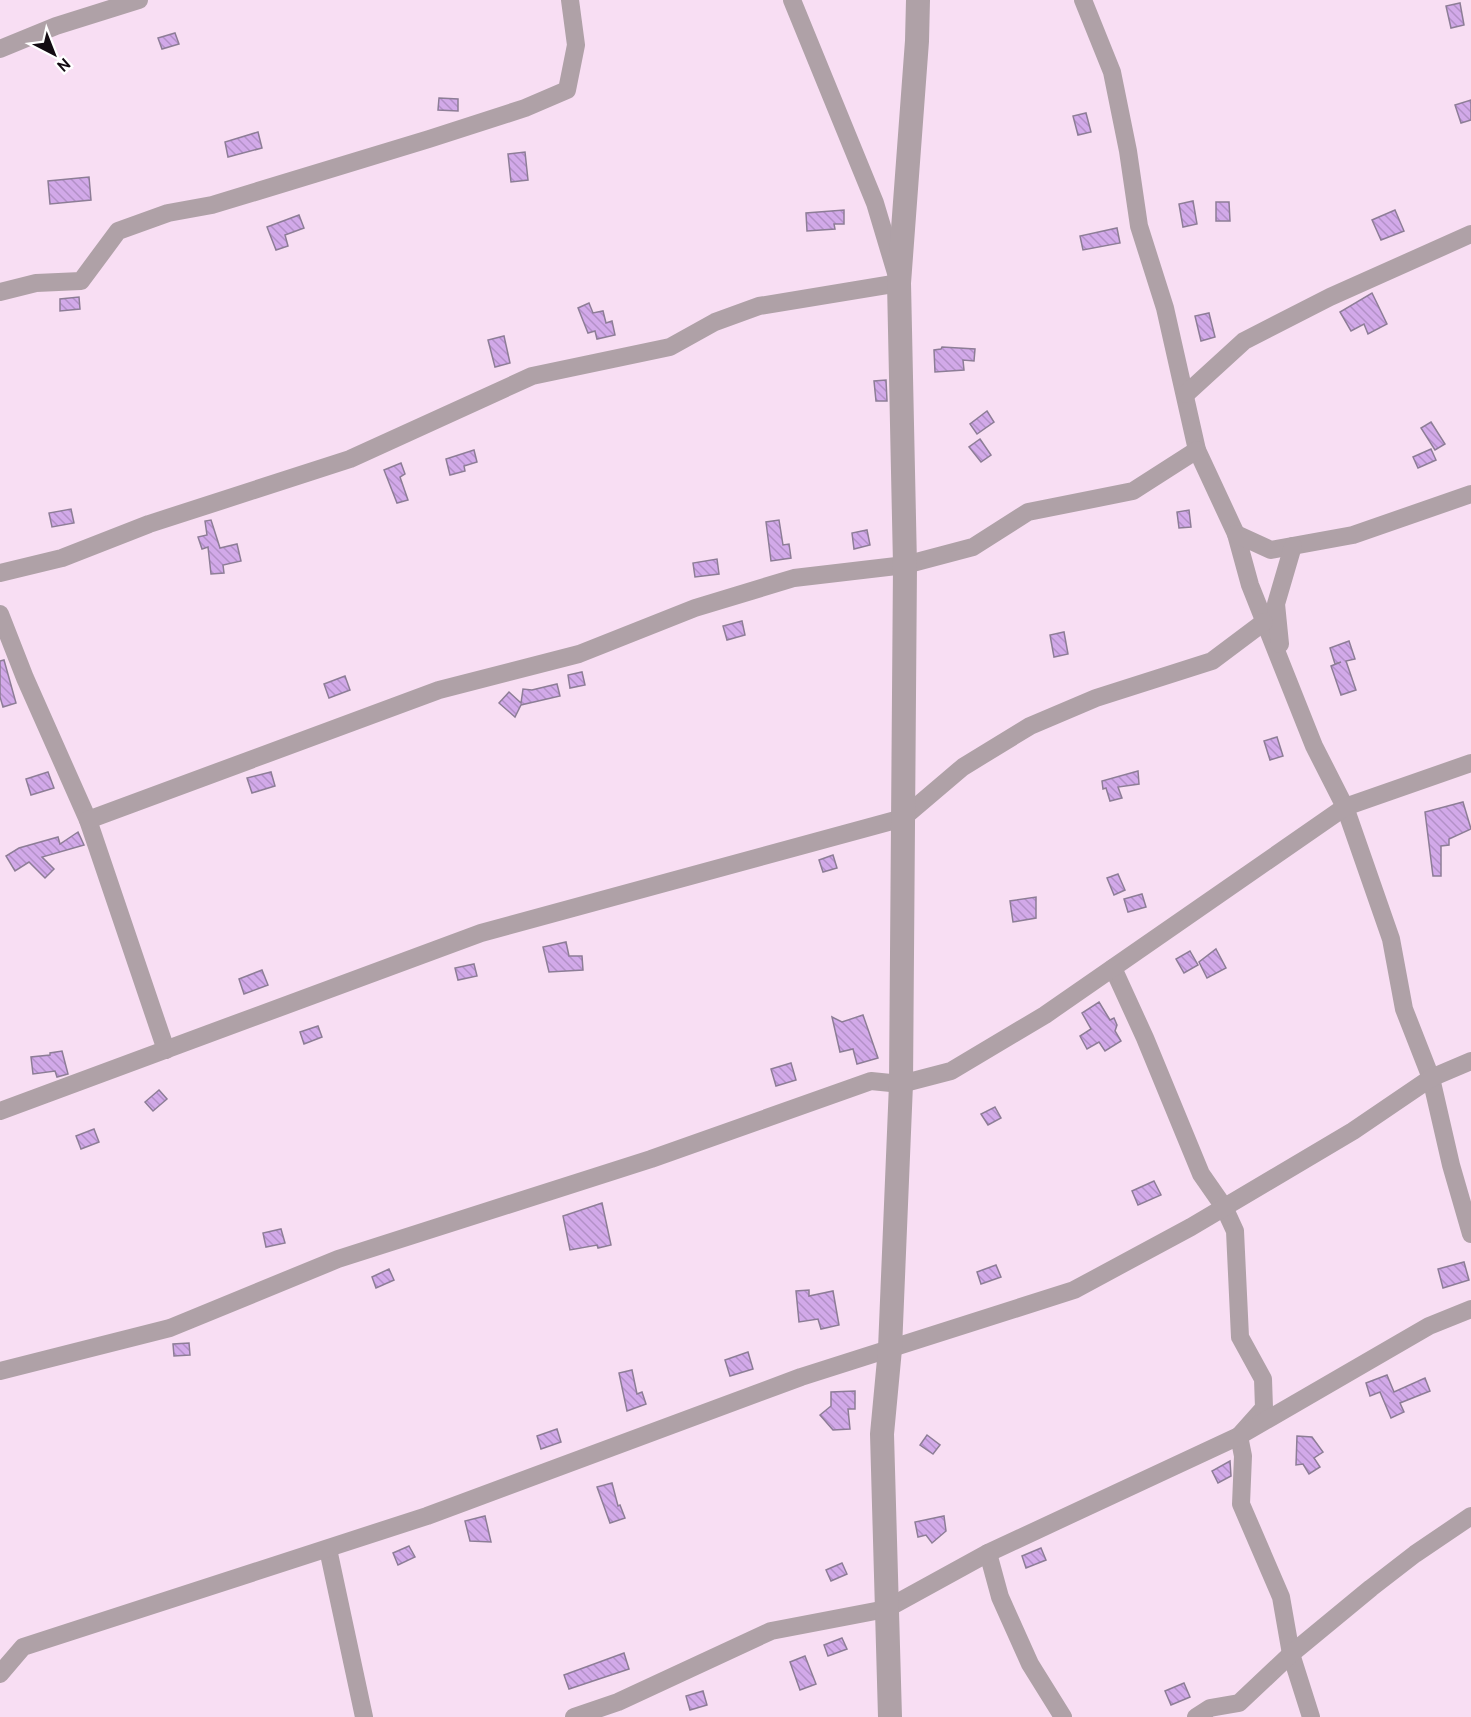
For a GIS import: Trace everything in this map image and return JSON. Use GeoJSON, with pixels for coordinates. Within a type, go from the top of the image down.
{"type":"FeatureCollection","features":[{"type":"Feature","properties":{"kind":"street"},"geometry":{"type":"LineString","coordinates":[[0,49],[56,26],[140,0]]}},
{"type":"Feature","properties":{"kind":"street"},"geometry":{"type":"LineString","coordinates":[[0,292],[36,283],[81,280],[118,231],[128,227],[168,213],[212,205],[429,139],[525,108],[567,90],[576,45],[570,0]]}},
{"type":"Feature","properties":{"kind":"street"},"geometry":{"type":"LineString","coordinates":[[792,0],[875,203],[899,283]]}},
{"type":"Feature","properties":{"kind":"street"},"geometry":{"type":"LineString","coordinates":[[890,1717],[882,1434],[890,1349],[901,1084],[904,565],[899,283],[917,42],[918,0]]}},
{"type":"Feature","properties":{"kind":"street"},"geometry":{"type":"LineString","coordinates":[[1083,0],[1112,72],[1128,151],[1139,226],[1165,308],[1197,450],[1236,534],[1250,585],[1314,746],[1345,807],[1391,939],[1404,1009],[1431,1078],[1451,1165],[1471,1234]]}},
{"type":"Feature","properties":{"kind":"street"},"geometry":{"type":"LineString","coordinates":[[1186,394],[1244,341],[1330,297],[1471,234]]}},
{"type":"Feature","properties":{"kind":"street"},"geometry":{"type":"LineString","coordinates":[[0,573],[62,558],[149,524],[350,459],[532,376],[670,347],[715,322],[759,306],[899,283]]}},
{"type":"Feature","properties":{"kind":"street"},"geometry":{"type":"LineString","coordinates":[[88,820],[439,690],[579,654],[695,608],[794,578],[904,565],[973,547],[1028,512],[1133,491],[1197,450]]}},
{"type":"Feature","properties":{"kind":"street"},"geometry":{"type":"LineString","coordinates":[[1236,534],[1271,550],[1353,535],[1471,494]]}},
{"type":"Feature","properties":{"kind":"street"},"geometry":{"type":"LineString","coordinates":[[1283,670],[1276,604],[1293,546]]}},
{"type":"Feature","properties":{"kind":"street"},"geometry":{"type":"LineString","coordinates":[[0,614],[25,678],[88,820],[166,1050]]}},
{"type":"Feature","properties":{"kind":"street"},"geometry":{"type":"LineString","coordinates":[[0,1111],[481,933],[903,818],[963,767],[1030,726],[1096,698],[1212,662],[1264,622]]}},
{"type":"Feature","properties":{"kind":"street"},"geometry":{"type":"LineString","coordinates":[[0,1371],[170,1328],[338,1259],[651,1159],[871,1081],[901,1084],[951,1071],[1045,1015],[1345,807],[1471,763]]}},
{"type":"Feature","properties":{"kind":"street"},"geometry":{"type":"LineString","coordinates":[[1113,968],[1145,1038],[1201,1174],[1224,1207],[1235,1232],[1240,1337],[1263,1379],[1264,1408],[1239,1436]]}},
{"type":"Feature","properties":{"kind":"street"},"geometry":{"type":"LineString","coordinates":[[0,1674],[23,1647],[427,1516],[801,1377],[1074,1290],[1224,1207],[1353,1131],[1431,1078],[1471,1061]]}},
{"type":"Feature","properties":{"kind":"street"},"geometry":{"type":"LineString","coordinates":[[574,1717],[618,1702],[771,1631],[886,1609],[988,1553],[1239,1436],[1429,1326],[1471,1309]]}},
{"type":"Feature","properties":{"kind":"street"},"geometry":{"type":"LineString","coordinates":[[1239,1436],[1243,1456],[1241,1504],[1281,1597],[1291,1653],[1311,1717]]}},
{"type":"Feature","properties":{"kind":"street"},"geometry":{"type":"LineString","coordinates":[[1197,1717],[1210,1708],[1239,1703],[1291,1653],[1415,1554],[1471,1516]]}},
{"type":"Feature","properties":{"kind":"street"},"geometry":{"type":"LineString","coordinates":[[328,1549],[364,1717]]}},
{"type":"Feature","properties":{"kind":"street"},"geometry":{"type":"LineString","coordinates":[[988,1553],[1000,1597],[1030,1664],[1063,1717]]}},
{"type":"Feature","properties":{"kind":"building"},"geometry":{"type":"Polygon","coordinates":[[[1460,3],[1464,25],[1451,28],[1446,6],[1460,3]]]}},
{"type":"Feature","properties":{"kind":"building"},"geometry":{"type":"Polygon","coordinates":[[[175,33],[179,44],[162,49],[158,38],[175,33]]]}},
{"type":"Feature","properties":{"kind":"building"},"geometry":{"type":"Polygon","coordinates":[[[439,98],[458,99],[458,111],[438,110],[439,98]]]}},
{"type":"Feature","properties":{"kind":"building"},"geometry":{"type":"Polygon","coordinates":[[[1471,100],[1471,120],[1461,123],[1455,105],[1471,100]]]}},
{"type":"Feature","properties":{"kind":"building"},"geometry":{"type":"Polygon","coordinates":[[[1086,113],[1091,132],[1078,135],[1073,116],[1086,113]]]}},
{"type":"Feature","properties":{"kind":"building"},"geometry":{"type":"Polygon","coordinates":[[[258,132],[262,148],[228,157],[225,142],[258,132]]]}},
{"type":"Feature","properties":{"kind":"building"},"geometry":{"type":"Polygon","coordinates":[[[525,152],[528,180],[511,182],[508,154],[525,152]]]}},
{"type":"Feature","properties":{"kind":"building"},"geometry":{"type":"Polygon","coordinates":[[[89,177],[91,200],[50,204],[48,181],[89,177]]]}},
{"type":"Feature","properties":{"kind":"building"},"geometry":{"type":"Polygon","coordinates":[[[1193,201],[1197,224],[1183,227],[1179,204],[1193,201]]]}},
{"type":"Feature","properties":{"kind":"building"},"geometry":{"type":"Polygon","coordinates":[[[1216,202],[1229,202],[1230,221],[1216,221],[1216,202]]]}},
{"type":"Feature","properties":{"kind":"building"},"geometry":{"type":"Polygon","coordinates":[[[844,210],[844,224],[834,224],[835,229],[807,231],[806,213],[844,210]]]}},
{"type":"Feature","properties":{"kind":"building"},"geometry":{"type":"Polygon","coordinates":[[[1395,210],[1404,231],[1381,240],[1372,220],[1395,210]]]}},
{"type":"Feature","properties":{"kind":"building"},"geometry":{"type":"Polygon","coordinates":[[[299,215],[304,228],[285,235],[288,246],[276,250],[267,227],[299,215]]]}},
{"type":"Feature","properties":{"kind":"building"},"geometry":{"type":"Polygon","coordinates":[[[1117,228],[1120,243],[1083,250],[1080,236],[1117,228]]]}},
{"type":"Feature","properties":{"kind":"building"},"geometry":{"type":"Polygon","coordinates":[[[1372,293],[1387,324],[1368,334],[1364,324],[1351,331],[1340,312],[1372,293]]]}},
{"type":"Feature","properties":{"kind":"building"},"geometry":{"type":"Polygon","coordinates":[[[79,297],[80,309],[60,311],[60,299],[79,297]]]}},
{"type":"Feature","properties":{"kind":"building"},"geometry":{"type":"Polygon","coordinates":[[[589,303],[593,313],[603,311],[606,323],[612,321],[615,335],[597,339],[595,331],[588,333],[578,308],[589,303]]]}},
{"type":"Feature","properties":{"kind":"building"},"geometry":{"type":"Polygon","coordinates":[[[1209,313],[1215,337],[1201,341],[1195,316],[1209,313]]]}},
{"type":"Feature","properties":{"kind":"building"},"geometry":{"type":"Polygon","coordinates":[[[504,336],[510,363],[495,367],[488,340],[504,336]]]}},
{"type":"Feature","properties":{"kind":"building"},"geometry":{"type":"Polygon","coordinates":[[[942,347],[975,349],[974,361],[963,360],[964,370],[935,372],[934,350],[942,347]]]}},
{"type":"Feature","properties":{"kind":"building"},"geometry":{"type":"Polygon","coordinates":[[[886,380],[887,401],[876,401],[874,381],[886,380]]]}},
{"type":"Feature","properties":{"kind":"building"},"geometry":{"type":"Polygon","coordinates":[[[987,411],[994,422],[977,434],[970,424],[987,411]]]}},
{"type":"Feature","properties":{"kind":"building"},"geometry":{"type":"Polygon","coordinates":[[[1431,422],[1445,444],[1435,450],[1421,428],[1431,422]]]}},
{"type":"Feature","properties":{"kind":"building"},"geometry":{"type":"Polygon","coordinates":[[[980,439],[991,455],[981,462],[969,447],[980,439]]]}},
{"type":"Feature","properties":{"kind":"building"},"geometry":{"type":"Polygon","coordinates":[[[1431,449],[1436,460],[1418,468],[1413,457],[1431,449]]]}},
{"type":"Feature","properties":{"kind":"building"},"geometry":{"type":"Polygon","coordinates":[[[474,450],[477,462],[464,466],[465,471],[450,475],[446,459],[474,450]]]}},
{"type":"Feature","properties":{"kind":"building"},"geometry":{"type":"Polygon","coordinates":[[[401,463],[405,474],[400,477],[408,500],[397,503],[384,470],[401,463]]]}},
{"type":"Feature","properties":{"kind":"building"},"geometry":{"type":"Polygon","coordinates":[[[71,509],[74,523],[52,527],[49,513],[71,509]]]}},
{"type":"Feature","properties":{"kind":"building"},"geometry":{"type":"Polygon","coordinates":[[[1189,510],[1191,527],[1179,528],[1177,512],[1189,510]]]}},
{"type":"Feature","properties":{"kind":"building"},"geometry":{"type":"Polygon","coordinates":[[[211,520],[220,548],[237,544],[241,561],[223,565],[224,573],[211,574],[208,547],[202,549],[198,537],[207,535],[205,521],[211,520]]]}},
{"type":"Feature","properties":{"kind":"building"},"geometry":{"type":"Polygon","coordinates":[[[779,520],[783,545],[789,544],[791,558],[771,561],[766,522],[779,520]]]}},
{"type":"Feature","properties":{"kind":"building"},"geometry":{"type":"Polygon","coordinates":[[[867,530],[870,545],[854,549],[852,533],[867,530]]]}},
{"type":"Feature","properties":{"kind":"building"},"geometry":{"type":"Polygon","coordinates":[[[717,559],[719,574],[695,577],[693,563],[717,559]]]}},
{"type":"Feature","properties":{"kind":"building"},"geometry":{"type":"Polygon","coordinates":[[[742,621],[745,635],[727,640],[723,626],[742,621]]]}},
{"type":"Feature","properties":{"kind":"building"},"geometry":{"type":"Polygon","coordinates":[[[1064,632],[1068,654],[1054,657],[1050,635],[1064,632]]]}},
{"type":"Feature","properties":{"kind":"building"},"geometry":{"type":"Polygon","coordinates":[[[1349,641],[1355,659],[1346,661],[1356,690],[1341,695],[1331,666],[1341,662],[1335,664],[1330,648],[1349,641]]]}},
{"type":"Feature","properties":{"kind":"building"},"geometry":{"type":"Polygon","coordinates":[[[4,660],[16,703],[3,707],[0,697],[0,661],[4,660]]]}},
{"type":"Feature","properties":{"kind":"building"},"geometry":{"type":"Polygon","coordinates":[[[582,672],[585,685],[570,688],[568,675],[582,672]]]}},
{"type":"Feature","properties":{"kind":"building"},"geometry":{"type":"Polygon","coordinates":[[[345,676],[350,690],[329,698],[324,684],[345,676]]]}},
{"type":"Feature","properties":{"kind":"building"},"geometry":{"type":"Polygon","coordinates":[[[557,684],[560,696],[521,705],[515,717],[499,703],[509,692],[521,703],[523,689],[532,690],[557,684]]]}},
{"type":"Feature","properties":{"kind":"building"},"geometry":{"type":"Polygon","coordinates":[[[1277,737],[1283,756],[1270,760],[1264,741],[1277,737]]]}},
{"type":"Feature","properties":{"kind":"building"},"geometry":{"type":"Polygon","coordinates":[[[1138,771],[1139,784],[1118,787],[1122,798],[1110,801],[1106,788],[1103,789],[1102,781],[1138,771]]]}},
{"type":"Feature","properties":{"kind":"building"},"geometry":{"type":"Polygon","coordinates":[[[48,772],[54,788],[31,795],[26,779],[48,772]]]}},
{"type":"Feature","properties":{"kind":"building"},"geometry":{"type":"Polygon","coordinates":[[[271,772],[275,786],[252,793],[247,778],[271,772]]]}},
{"type":"Feature","properties":{"kind":"building"},"geometry":{"type":"Polygon","coordinates":[[[1463,802],[1471,829],[1449,839],[1449,845],[1441,846],[1441,876],[1433,876],[1425,812],[1463,802]]]}},
{"type":"Feature","properties":{"kind":"building"},"geometry":{"type":"Polygon","coordinates":[[[78,832],[84,845],[42,857],[54,869],[45,878],[29,862],[15,871],[6,856],[19,848],[58,837],[60,844],[78,832]]]}},
{"type":"Feature","properties":{"kind":"building"},"geometry":{"type":"Polygon","coordinates":[[[833,855],[837,868],[823,872],[819,860],[833,855]]]}},
{"type":"Feature","properties":{"kind":"building"},"geometry":{"type":"Polygon","coordinates":[[[1118,874],[1125,890],[1114,895],[1107,878],[1118,874]]]}},
{"type":"Feature","properties":{"kind":"building"},"geometry":{"type":"Polygon","coordinates":[[[1142,894],[1146,907],[1128,912],[1124,899],[1142,894]]]}},
{"type":"Feature","properties":{"kind":"building"},"geometry":{"type":"Polygon","coordinates":[[[1036,897],[1036,918],[1013,922],[1010,901],[1036,897]]]}},
{"type":"Feature","properties":{"kind":"building"},"geometry":{"type":"Polygon","coordinates":[[[566,942],[569,956],[582,956],[583,970],[549,972],[543,947],[566,942]]]}},
{"type":"Feature","properties":{"kind":"building"},"geometry":{"type":"Polygon","coordinates":[[[1216,949],[1226,968],[1207,978],[1199,962],[1216,949]]]}},
{"type":"Feature","properties":{"kind":"building"},"geometry":{"type":"Polygon","coordinates":[[[1190,951],[1198,965],[1184,973],[1176,959],[1190,951]]]}},
{"type":"Feature","properties":{"kind":"building"},"geometry":{"type":"Polygon","coordinates":[[[474,964],[477,976],[458,980],[455,968],[474,964]]]}},
{"type":"Feature","properties":{"kind":"building"},"geometry":{"type":"Polygon","coordinates":[[[262,970],[268,985],[244,994],[239,979],[262,970]]]}},
{"type":"Feature","properties":{"kind":"building"},"geometry":{"type":"Polygon","coordinates":[[[1099,1002],[1110,1020],[1114,1018],[1117,1025],[1115,1031],[1121,1041],[1105,1051],[1099,1042],[1087,1049],[1080,1036],[1091,1029],[1082,1013],[1099,1002]]]}},
{"type":"Feature","properties":{"kind":"building"},"geometry":{"type":"Polygon","coordinates":[[[863,1015],[878,1058],[857,1064],[853,1049],[840,1052],[832,1017],[842,1022],[863,1015]]]}},
{"type":"Feature","properties":{"kind":"building"},"geometry":{"type":"Polygon","coordinates":[[[318,1026],[322,1037],[304,1044],[300,1032],[318,1026]]]}},
{"type":"Feature","properties":{"kind":"building"},"geometry":{"type":"Polygon","coordinates":[[[62,1051],[68,1074],[57,1077],[55,1071],[33,1074],[31,1057],[62,1051]]]}},
{"type":"Feature","properties":{"kind":"building"},"geometry":{"type":"Polygon","coordinates":[[[791,1063],[796,1080],[776,1086],[771,1069],[791,1063]]]}},
{"type":"Feature","properties":{"kind":"building"},"geometry":{"type":"Polygon","coordinates":[[[159,1090],[167,1099],[153,1111],[145,1102],[159,1090]]]}},
{"type":"Feature","properties":{"kind":"building"},"geometry":{"type":"Polygon","coordinates":[[[995,1107],[1001,1118],[988,1125],[981,1114],[995,1107]]]}},
{"type":"Feature","properties":{"kind":"building"},"geometry":{"type":"Polygon","coordinates":[[[94,1129],[99,1142],[81,1149],[76,1136],[94,1129]]]}},
{"type":"Feature","properties":{"kind":"building"},"geometry":{"type":"Polygon","coordinates":[[[1154,1181],[1161,1195],[1138,1205],[1132,1191],[1154,1181]]]}},
{"type":"Feature","properties":{"kind":"building"},"geometry":{"type":"Polygon","coordinates":[[[602,1203],[611,1245],[570,1250],[563,1216],[602,1203]]]}},
{"type":"Feature","properties":{"kind":"building"},"geometry":{"type":"Polygon","coordinates":[[[281,1229],[285,1243],[266,1247],[263,1233],[281,1229]]]}},
{"type":"Feature","properties":{"kind":"building"},"geometry":{"type":"Polygon","coordinates":[[[1464,1262],[1469,1280],[1443,1288],[1438,1269],[1464,1262]]]}},
{"type":"Feature","properties":{"kind":"building"},"geometry":{"type":"Polygon","coordinates":[[[996,1265],[1001,1277],[981,1284],[977,1272],[996,1265]]]}},
{"type":"Feature","properties":{"kind":"building"},"geometry":{"type":"Polygon","coordinates":[[[389,1269],[394,1280],[376,1288],[372,1277],[389,1269]]]}},
{"type":"Feature","properties":{"kind":"building"},"geometry":{"type":"Polygon","coordinates":[[[809,1290],[809,1296],[833,1291],[839,1325],[821,1329],[818,1319],[799,1322],[796,1291],[809,1290]]]}},
{"type":"Feature","properties":{"kind":"building"},"geometry":{"type":"Polygon","coordinates":[[[189,1343],[190,1355],[174,1356],[173,1344],[189,1343]]]}},
{"type":"Feature","properties":{"kind":"building"},"geometry":{"type":"Polygon","coordinates":[[[748,1352],[753,1369],[730,1376],[725,1360],[748,1352]]]}},
{"type":"Feature","properties":{"kind":"building"},"geometry":{"type":"Polygon","coordinates":[[[632,1370],[637,1394],[642,1392],[646,1404],[627,1411],[619,1373],[632,1370]]]}},
{"type":"Feature","properties":{"kind":"building"},"geometry":{"type":"Polygon","coordinates":[[[1387,1375],[1394,1392],[1425,1378],[1430,1391],[1400,1403],[1404,1412],[1391,1418],[1380,1392],[1370,1396],[1366,1383],[1387,1375]]]}},
{"type":"Feature","properties":{"kind":"building"},"geometry":{"type":"Polygon","coordinates":[[[855,1391],[855,1409],[848,1409],[850,1429],[833,1430],[820,1415],[831,1406],[831,1392],[855,1391]]]}},
{"type":"Feature","properties":{"kind":"building"},"geometry":{"type":"Polygon","coordinates":[[[557,1429],[561,1442],[541,1449],[537,1436],[557,1429]]]}},
{"type":"Feature","properties":{"kind":"building"},"geometry":{"type":"Polygon","coordinates":[[[927,1435],[940,1445],[933,1454],[920,1445],[927,1435]]]}},
{"type":"Feature","properties":{"kind":"building"},"geometry":{"type":"Polygon","coordinates":[[[1297,1436],[1312,1437],[1323,1452],[1314,1458],[1320,1467],[1309,1474],[1303,1464],[1296,1465],[1297,1436]]]}},
{"type":"Feature","properties":{"kind":"building"},"geometry":{"type":"Polygon","coordinates":[[[1230,1461],[1231,1476],[1218,1483],[1212,1471],[1230,1461]]]}},
{"type":"Feature","properties":{"kind":"building"},"geometry":{"type":"Polygon","coordinates":[[[612,1483],[618,1506],[620,1505],[625,1518],[610,1523],[597,1487],[612,1483]]]}},
{"type":"Feature","properties":{"kind":"building"},"geometry":{"type":"Polygon","coordinates":[[[485,1516],[491,1542],[470,1541],[465,1521],[485,1516]]]}},
{"type":"Feature","properties":{"kind":"building"},"geometry":{"type":"Polygon","coordinates":[[[944,1516],[946,1531],[932,1543],[926,1535],[918,1537],[915,1522],[944,1516]]]}},
{"type":"Feature","properties":{"kind":"building"},"geometry":{"type":"Polygon","coordinates":[[[409,1546],[415,1557],[398,1565],[393,1553],[409,1546]]]}},
{"type":"Feature","properties":{"kind":"building"},"geometry":{"type":"Polygon","coordinates":[[[1041,1548],[1046,1560],[1026,1568],[1022,1556],[1041,1548]]]}},
{"type":"Feature","properties":{"kind":"building"},"geometry":{"type":"Polygon","coordinates":[[[842,1563],[847,1574],[831,1581],[826,1570],[842,1563]]]}},
{"type":"Feature","properties":{"kind":"building"},"geometry":{"type":"Polygon","coordinates":[[[842,1638],[847,1649],[828,1656],[824,1645],[842,1638]]]}},
{"type":"Feature","properties":{"kind":"building"},"geometry":{"type":"Polygon","coordinates":[[[624,1653],[629,1669],[569,1689],[564,1675],[624,1653]]]}},
{"type":"Feature","properties":{"kind":"building"},"geometry":{"type":"Polygon","coordinates":[[[805,1656],[816,1684],[800,1690],[790,1662],[805,1656]]]}},
{"type":"Feature","properties":{"kind":"building"},"geometry":{"type":"Polygon","coordinates":[[[1184,1683],[1190,1697],[1171,1705],[1165,1691],[1184,1683]]]}},
{"type":"Feature","properties":{"kind":"building"},"geometry":{"type":"Polygon","coordinates":[[[703,1691],[707,1705],[690,1710],[686,1696],[703,1691]]]}}]}
